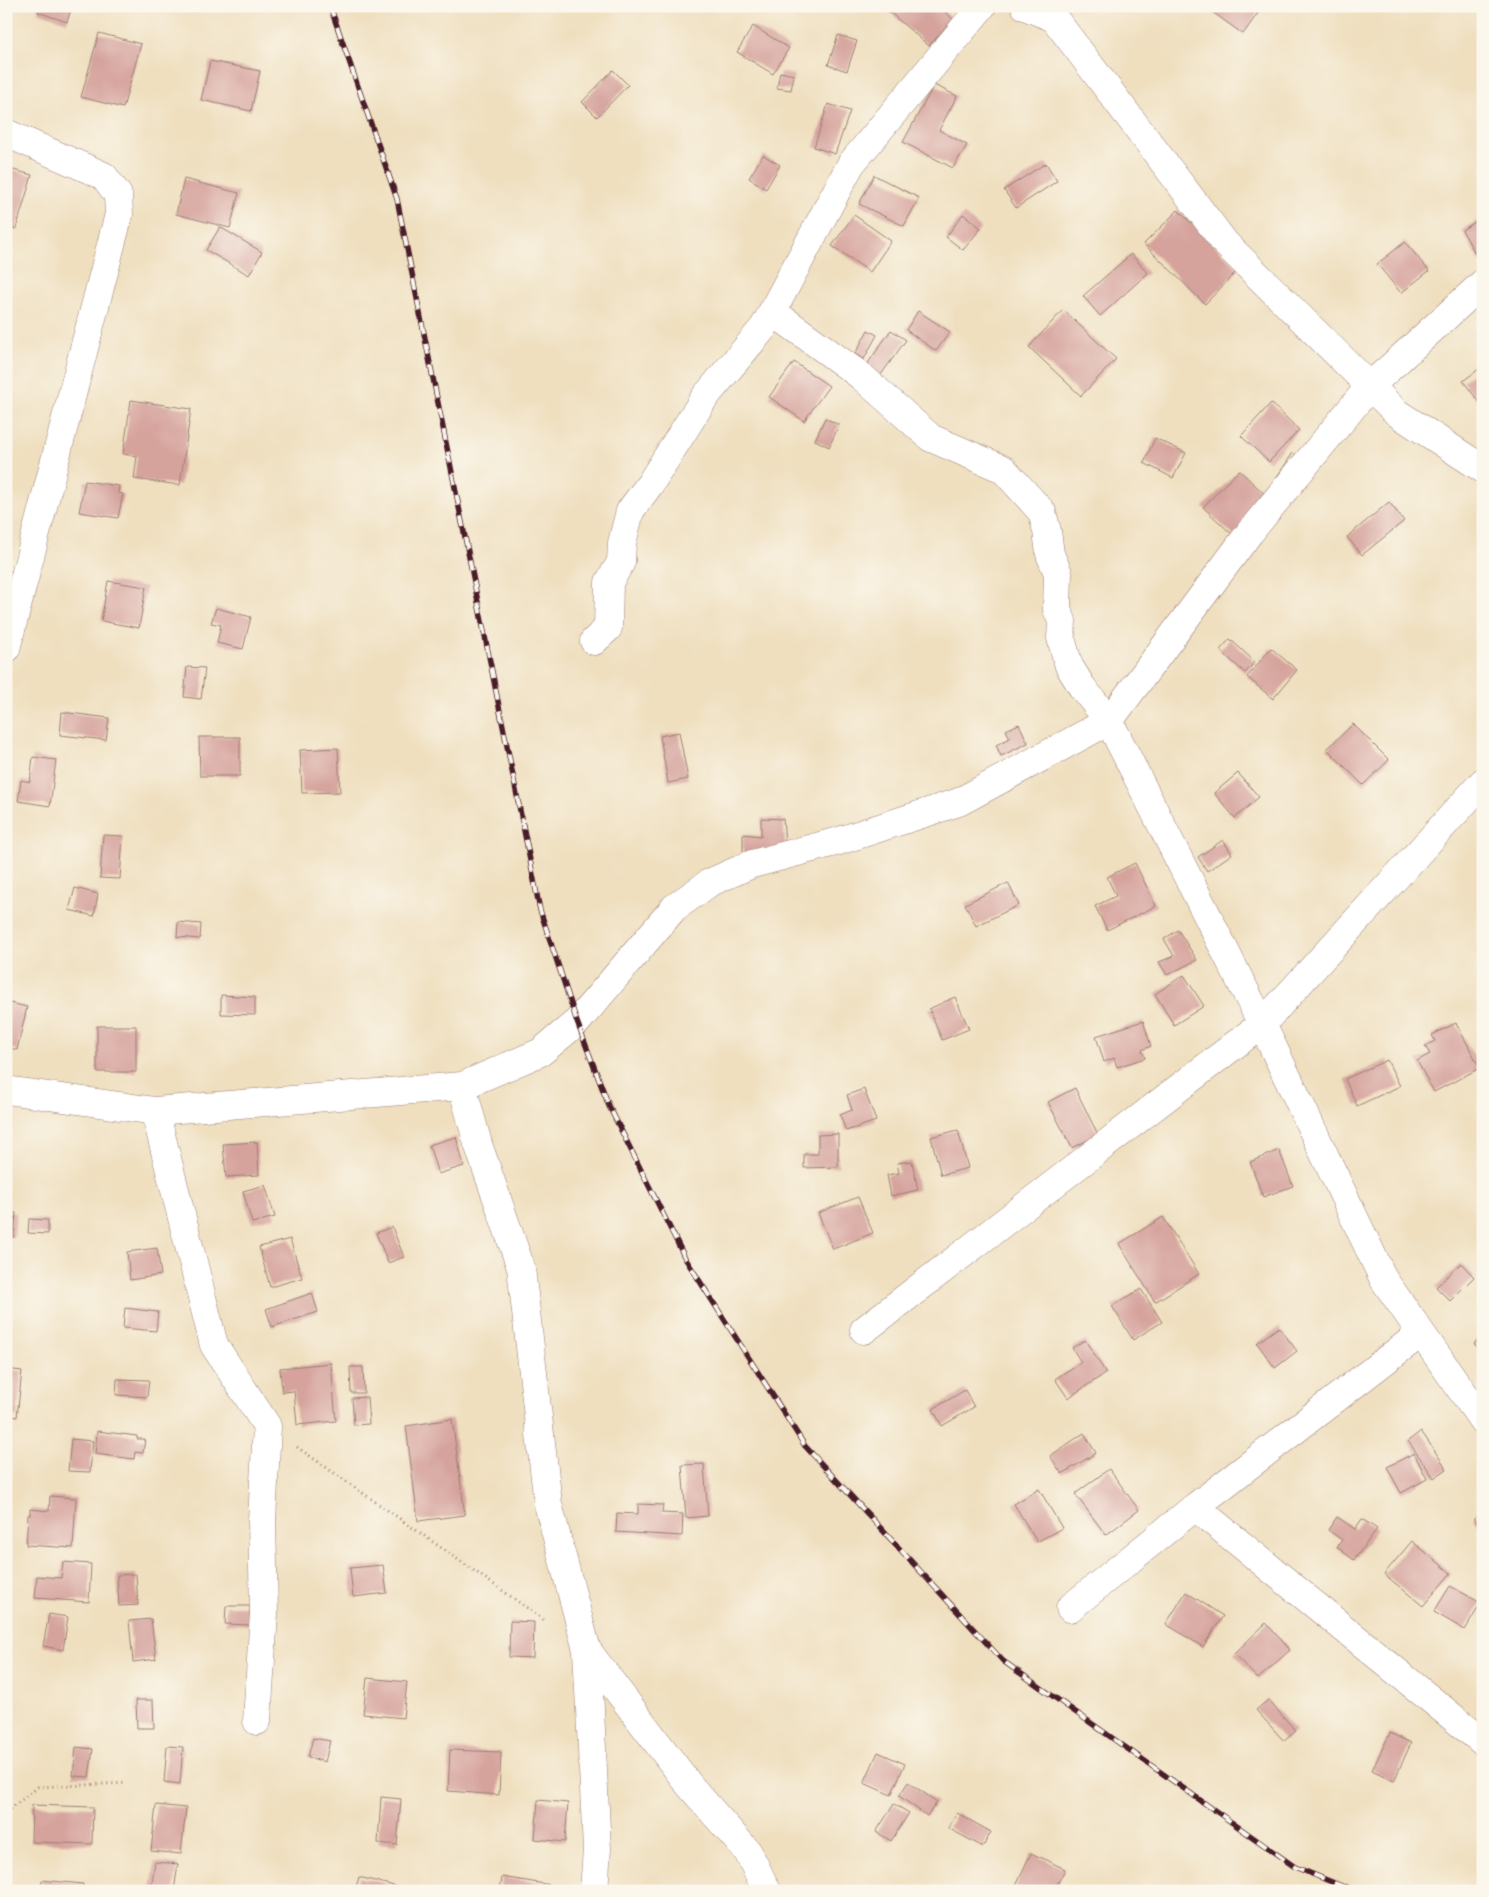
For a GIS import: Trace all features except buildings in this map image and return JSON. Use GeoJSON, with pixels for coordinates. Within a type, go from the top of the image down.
{"type":"FeatureCollection","features":[{"type":"Feature","properties":{"kind":"street"},"geometry":{"type":"LineString","coordinates":[[594,641],[608,628],[609,582],[621,562],[622,543],[630,511],[650,484],[705,397],[764,328],[851,164],[982,6]]}},
{"type":"Feature","properties":{"kind":"street"},"geometry":{"type":"LineString","coordinates":[[1025,6],[1062,12],[1225,243],[1397,413],[1483,469]]}},
{"type":"Feature","properties":{"kind":"street"},"geometry":{"type":"LineString","coordinates":[[6,134],[104,176],[118,195],[119,214],[6,649]]}},
{"type":"Feature","properties":{"kind":"street"},"geometry":{"type":"LineString","coordinates":[[6,1090],[155,1111],[462,1086],[541,1052],[577,1022],[674,908],[709,883],[752,864],[839,841],[959,802],[1109,721],[1250,532],[1370,386],[1483,283]]}},
{"type":"Feature","properties":{"kind":"street"},"geometry":{"type":"LineString","coordinates":[[773,312],[861,376],[931,438],[1003,469],[1042,512],[1050,554],[1058,573],[1057,609],[1062,620],[1061,638],[1069,666],[1082,688],[1109,721],[1262,1024],[1384,1280],[1483,1421]]}},
{"type":"Feature","properties":{"kind":"street"},"geometry":{"type":"LineString","coordinates":[[864,1330],[1262,1024],[1483,782]]}},
{"type":"Feature","properties":{"kind":"street"},"geometry":{"type":"LineString","coordinates":[[462,1086],[478,1144],[521,1268],[548,1504],[588,1650],[596,1849],[594,1891]]}},
{"type":"Feature","properties":{"kind":"street"},"geometry":{"type":"LineString","coordinates":[[155,1111],[214,1345],[267,1426],[262,1520],[264,1613],[257,1721]]}},
{"type":"Feature","properties":{"kind":"street"},"geometry":{"type":"LineString","coordinates":[[1070,1608],[1195,1507],[1421,1333]]}},
{"type":"Feature","properties":{"kind":"street"},"geometry":{"type":"LineString","coordinates":[[1195,1507],[1483,1742]]}},
{"type":"Feature","properties":{"kind":"street"},"geometry":{"type":"LineString","coordinates":[[588,1650],[690,1786],[748,1852],[767,1891]]}},
{"type":"Feature","properties":{"kind":"path"},"geometry":{"type":"LineString","coordinates":[[267,1426],[547,1622]]}},
{"type":"Feature","properties":{"kind":"path"},"geometry":{"type":"LineString","coordinates":[[6,1812],[38,1787],[127,1783]]}},
{"type":"Feature","properties":{"kind":"railway"},"geometry":{"type":"LineString","coordinates":[[330,6],[397,199],[540,910],[577,1022],[609,1106],[685,1258],[805,1446],[1003,1661],[1295,1867],[1354,1891]]}}]}
